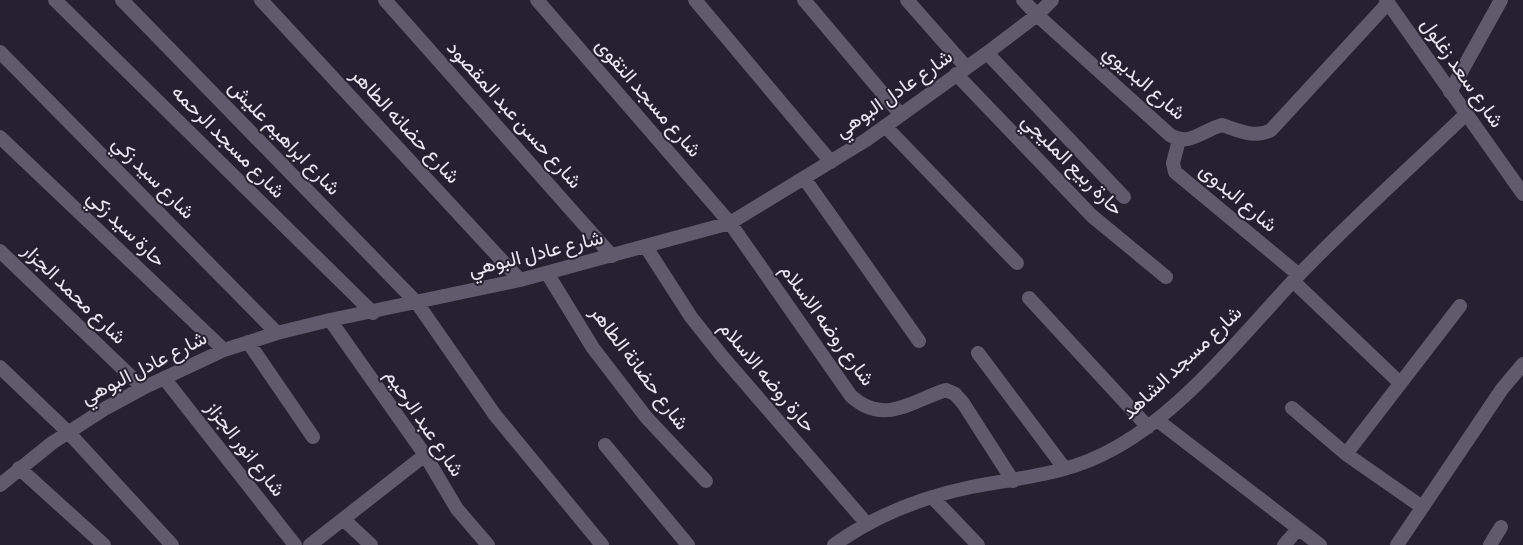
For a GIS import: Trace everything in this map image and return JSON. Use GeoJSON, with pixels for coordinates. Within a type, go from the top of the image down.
{"type":"FeatureCollection","features":[{"type":"Feature","properties":{"kind":"street","name":"شارع مسجد الرحمه"},"geometry":{"type":"LineString","coordinates":[[55,0],[373,312]]}},
{"type":"Feature","properties":{"kind":"street","name":"شارع ابراهيم عليش"},"geometry":{"type":"LineString","coordinates":[[122,0],[418,303]]}},
{"type":"Feature","properties":{"kind":"street","name":"شارع حضانه الطاهر"},"geometry":{"type":"LineString","coordinates":[[261,0],[520,280]]}},
{"type":"Feature","properties":{"kind":"street","name":"شارع حسن عبد المقصود"},"geometry":{"type":"LineString","coordinates":[[385,0],[612,256]]}},
{"type":"Feature","properties":{"kind":"street","name":"شارع مسجد التقوى"},"geometry":{"type":"LineString","coordinates":[[537,0],[730,222]]}},
{"type":"Feature","properties":{"kind":"street"},"geometry":{"type":"LineString","coordinates":[[695,0],[831,162]]}},
{"type":"Feature","properties":{"kind":"street"},"geometry":{"type":"LineString","coordinates":[[804,0],[901,115]]}},
{"type":"Feature","properties":{"kind":"street","name":"حارة ربيع المليجي"},"geometry":{"type":"LineString","coordinates":[[907,0],[961,71],[1092,216],[1166,277]]}},
{"type":"Feature","properties":{"kind":"street","name":"شارع البديوي"},"geometry":{"type":"LineString","coordinates":[[1023,0],[1037,15],[1179,140],[1186,141],[1222,125],[1253,134],[1265,133],[1271,130],[1387,2]]}},
{"type":"Feature","properties":{"kind":"street","name":"شارع عادل البوهي"},"geometry":{"type":"LineString","coordinates":[[0,485],[19,468],[68,432],[106,408],[143,388],[224,350],[277,333],[330,320],[520,280],[646,247],[730,222],[831,162],[901,115],[987,54],[1037,15],[1052,0]]}},
{"type":"Feature","properties":{"kind":"street"},"geometry":{"type":"LineString","coordinates":[[1450,92],[1501,0]]}},
{"type":"Feature","properties":{"kind":"street","name":"شارع سعد زغلول"},"geometry":{"type":"LineString","coordinates":[[1387,2],[1465,115],[1523,194]]}},
{"type":"Feature","properties":{"kind":"street","name":"شارع سيد زكي"},"geometry":{"type":"LineString","coordinates":[[0,52],[277,333]]}},
{"type":"Feature","properties":{"kind":"street"},"geometry":{"type":"LineString","coordinates":[[987,54],[1124,197]]}},
{"type":"Feature","properties":{"kind":"street","name":"شارع مسجد الشاهد"},"geometry":{"type":"LineString","coordinates":[[834,545],[867,524],[932,497],[972,487],[1014,482],[1065,469],[1113,449],[1152,424],[1230,349],[1296,278],[1465,115]]}},
{"type":"Feature","properties":{"kind":"street"},"geometry":{"type":"LineString","coordinates":[[885,126],[1017,263]]}},
{"type":"Feature","properties":{"kind":"street","name":"حارة سيد زكي"},"geometry":{"type":"LineString","coordinates":[[0,137],[224,350]]}},
{"type":"Feature","properties":{"kind":"street","name":"شارع البدوى"},"geometry":{"type":"LineString","coordinates":[[1179,140],[1173,163],[1176,172],[1296,278],[1400,384]]}},
{"type":"Feature","properties":{"kind":"street"},"geometry":{"type":"LineString","coordinates":[[804,178],[919,341]]}},
{"type":"Feature","properties":{"kind":"street","name":"شارع روضه الاسلام"},"geometry":{"type":"LineString","coordinates":[[730,222],[851,396],[860,404],[872,410],[885,412],[946,390],[955,394],[963,402],[1014,482]]}},
{"type":"Feature","properties":{"kind":"street","name":"حارة روضه الاسلام"},"geometry":{"type":"LineString","coordinates":[[646,247],[691,317],[722,356],[867,524]]}},
{"type":"Feature","properties":{"kind":"street","name":"شارع محمد الجزار"},"geometry":{"type":"LineString","coordinates":[[0,251],[143,388]]}},
{"type":"Feature","properties":{"kind":"street","name":"شارع حضانة الطاهر"},"geometry":{"type":"LineString","coordinates":[[547,273],[593,348],[646,417],[706,481]]}},
{"type":"Feature","properties":{"kind":"street"},"geometry":{"type":"LineString","coordinates":[[1029,298],[1152,424],[1320,545]]}},
{"type":"Feature","properties":{"kind":"street"},"geometry":{"type":"LineString","coordinates":[[418,303],[495,415],[602,545]]}},
{"type":"Feature","properties":{"kind":"street"},"geometry":{"type":"LineString","coordinates":[[1346,454],[1460,306]]}},
{"type":"Feature","properties":{"kind":"street","name":"شارع عبد الرحيم"},"geometry":{"type":"LineString","coordinates":[[330,320],[425,456],[458,509],[488,545]]}},
{"type":"Feature","properties":{"kind":"street"},"geometry":{"type":"LineString","coordinates":[[248,342],[313,437]]}},
{"type":"Feature","properties":{"kind":"street"},"geometry":{"type":"LineString","coordinates":[[978,353],[1065,469]]}},
{"type":"Feature","properties":{"kind":"street"},"geometry":{"type":"LineString","coordinates":[[1397,545],[1502,389],[1523,364]]}},
{"type":"Feature","properties":{"kind":"street"},"geometry":{"type":"LineString","coordinates":[[0,367],[68,432],[172,545]]}},
{"type":"Feature","properties":{"kind":"street","name":"شارع انور الجزاز"},"geometry":{"type":"LineString","coordinates":[[164,378],[294,545]]}},
{"type":"Feature","properties":{"kind":"street"},"geometry":{"type":"LineString","coordinates":[[1292,408],[1346,454],[1422,507]]}},
{"type":"Feature","properties":{"kind":"street"},"geometry":{"type":"LineString","coordinates":[[605,444],[688,545]]}},
{"type":"Feature","properties":{"kind":"street"},"geometry":{"type":"LineString","coordinates":[[310,545],[425,456]]}},
{"type":"Feature","properties":{"kind":"street"},"geometry":{"type":"LineString","coordinates":[[19,468],[104,545]]}},
{"type":"Feature","properties":{"kind":"street"},"geometry":{"type":"LineString","coordinates":[[932,497],[978,545]]}},
{"type":"Feature","properties":{"kind":"street"},"geometry":{"type":"LineString","coordinates":[[343,518],[371,545]]}},
{"type":"Feature","properties":{"kind":"street"},"geometry":{"type":"LineString","coordinates":[[1490,545],[1501,527]]}},
{"type":"Feature","properties":{"kind":"street"},"geometry":{"type":"LineString","coordinates":[[1284,545],[1298,529]]}}]}
